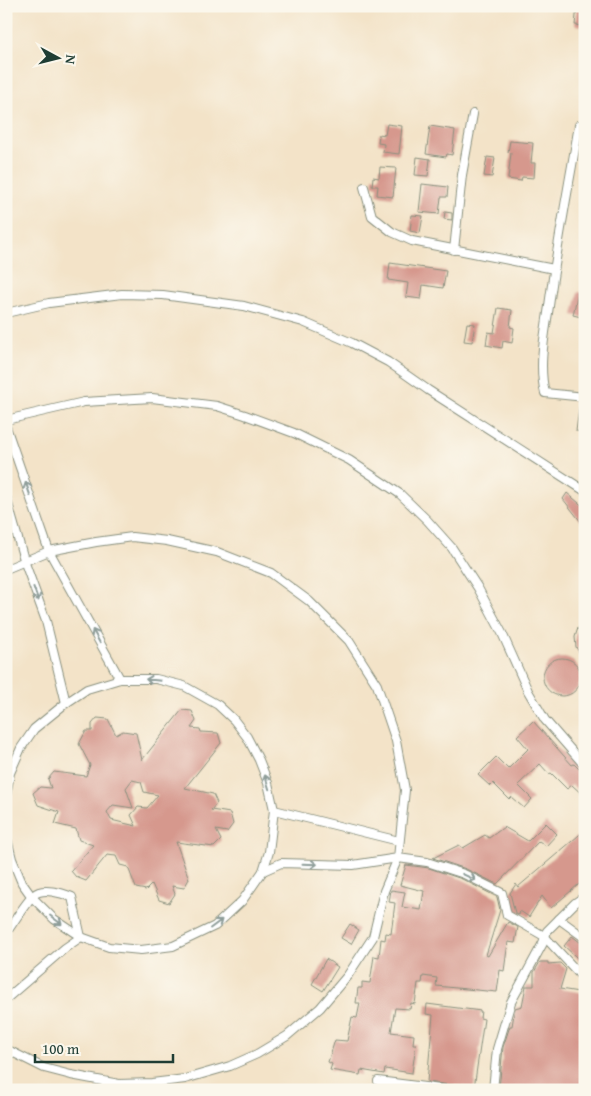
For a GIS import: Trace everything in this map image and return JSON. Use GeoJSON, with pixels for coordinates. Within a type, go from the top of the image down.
{"type":"FeatureCollection","features":[{"type":"Feature","properties":{"kind":"street"},"geometry":{"type":"LineString","coordinates":[[454,250],[462,176],[472,114]]}},
{"type":"Feature","properties":{"kind":"street"},"geometry":{"type":"LineString","coordinates":[[579,125],[554,269],[544,346],[542,381],[545,393],[585,397]]}},
{"type":"Feature","properties":{"kind":"street"},"geometry":{"type":"LineString","coordinates":[[364,187],[372,216],[392,232],[412,241],[554,269]]}},
{"type":"Feature","properties":{"kind":"street"},"geometry":{"type":"LineString","coordinates":[[6,313],[49,303],[122,294],[163,295],[244,306],[303,322],[352,343],[388,362],[428,390],[585,491]]}},
{"type":"Feature","properties":{"kind":"street"},"geometry":{"type":"LineString","coordinates":[[6,420],[84,402],[152,398],[217,406],[245,414],[294,433],[349,460],[400,494],[452,548],[478,588],[544,720],[585,766]]}},
{"type":"Feature","properties":{"kind":"street"},"geometry":{"type":"LineString","coordinates":[[6,427],[49,551],[120,679]]}},
{"type":"Feature","properties":{"kind":"street"},"geometry":{"type":"LineString","coordinates":[[6,497],[24,563],[46,621],[66,703]]}},
{"type":"Feature","properties":{"kind":"street"},"geometry":{"type":"LineString","coordinates":[[6,569],[49,551],[132,537],[167,541],[217,552],[271,573],[310,601],[349,641],[377,685],[396,741],[405,790],[398,858],[384,891],[373,937],[348,976],[320,1008],[287,1036],[258,1054],[230,1066],[185,1079],[152,1083],[119,1084],[71,1075],[44,1068],[6,1049]]}},
{"type":"Feature","properties":{"kind":"street"},"geometry":{"type":"LineString","coordinates":[[6,796],[10,773],[34,728],[66,703],[87,689],[120,679],[156,680],[184,686],[218,705],[234,720],[247,737],[260,760],[268,783],[274,810],[269,852],[263,871],[242,901],[215,926],[173,946],[141,950],[109,947],[81,937],[54,919],[32,897],[18,875],[6,835]]}},
{"type":"Feature","properties":{"kind":"street"},"geometry":{"type":"LineString","coordinates":[[274,810],[399,841]]}},
{"type":"Feature","properties":{"kind":"street"},"geometry":{"type":"LineString","coordinates":[[263,871],[281,863],[353,865],[398,858],[427,862],[464,874],[502,893],[507,915],[544,936],[585,980]]}},
{"type":"Feature","properties":{"kind":"street"},"geometry":{"type":"LineString","coordinates":[[6,933],[34,894],[43,891],[62,893],[72,897],[81,937]]}},
{"type":"Feature","properties":{"kind":"street"},"geometry":{"type":"LineString","coordinates":[[493,1090],[497,1049],[511,1002],[543,943],[544,936],[559,919],[585,896]]}},
{"type":"Feature","properties":{"kind":"street"},"geometry":{"type":"LineString","coordinates":[[559,919],[585,938]]}},
{"type":"Feature","properties":{"kind":"street"},"geometry":{"type":"LineString","coordinates":[[6,1000],[65,948],[81,937]]}},
{"type":"Feature","properties":{"kind":"street"},"geometry":{"type":"LineString","coordinates":[[378,1081],[448,1090]]}},
{"type":"Feature","properties":{"kind":"building"},"geometry":{"type":"Polygon","coordinates":[[[577,6],[585,6],[585,26],[575,25],[577,6]]]}},
{"type":"Feature","properties":{"kind":"building"},"geometry":{"type":"Polygon","coordinates":[[[387,124],[402,126],[399,154],[383,152],[384,144],[378,143],[379,134],[385,135],[387,124]]]}},
{"type":"Feature","properties":{"kind":"building"},"geometry":{"type":"Polygon","coordinates":[[[430,126],[455,130],[452,155],[447,154],[446,157],[426,154],[430,126]]]}},
{"type":"Feature","properties":{"kind":"building"},"geometry":{"type":"Polygon","coordinates":[[[510,141],[533,143],[531,163],[535,163],[534,178],[522,177],[521,181],[508,179],[511,153],[508,152],[510,141]]]}},
{"type":"Feature","properties":{"kind":"building"},"geometry":{"type":"Polygon","coordinates":[[[417,157],[430,159],[428,176],[415,175],[417,157]]]}},
{"type":"Feature","properties":{"kind":"building"},"geometry":{"type":"Polygon","coordinates":[[[487,157],[495,158],[492,177],[484,176],[487,157]]]}},
{"type":"Feature","properties":{"kind":"building"},"geometry":{"type":"Polygon","coordinates":[[[380,167],[396,168],[393,197],[377,195],[378,186],[372,186],[373,177],[379,178],[380,167]]]}},
{"type":"Feature","properties":{"kind":"building"},"geometry":{"type":"Polygon","coordinates":[[[422,184],[448,187],[447,197],[441,197],[439,214],[419,212],[422,184]]]}},
{"type":"Feature","properties":{"kind":"building"},"geometry":{"type":"Polygon","coordinates":[[[445,212],[452,213],[452,220],[444,219],[445,212]]]}},
{"type":"Feature","properties":{"kind":"building"},"geometry":{"type":"Polygon","coordinates":[[[412,215],[423,216],[420,233],[410,231],[412,215]]]}},
{"type":"Feature","properties":{"kind":"building"},"geometry":{"type":"Polygon","coordinates":[[[390,263],[446,271],[443,288],[423,285],[421,299],[406,297],[408,283],[388,280],[390,263]]]}},
{"type":"Feature","properties":{"kind":"building"},"geometry":{"type":"Polygon","coordinates":[[[578,292],[585,293],[585,318],[573,315],[578,292]]]}},
{"type":"Feature","properties":{"kind":"building"},"geometry":{"type":"Polygon","coordinates":[[[498,308],[512,310],[510,327],[514,328],[512,343],[503,341],[502,348],[486,345],[488,332],[494,333],[498,308]]]}},
{"type":"Feature","properties":{"kind":"building"},"geometry":{"type":"Polygon","coordinates":[[[467,323],[475,324],[472,342],[464,341],[467,323]]]}},
{"type":"Feature","properties":{"kind":"building"},"geometry":{"type":"Polygon","coordinates":[[[580,402],[585,403],[584,432],[576,431],[580,402]]]}},
{"type":"Feature","properties":{"kind":"building"},"geometry":{"type":"Polygon","coordinates":[[[567,493],[585,508],[585,527],[563,499],[567,493]]]}},
{"type":"Feature","properties":{"kind":"building"},"geometry":{"type":"Polygon","coordinates":[[[585,622],[585,662],[576,647],[575,637],[578,628],[585,622]]]}},
{"type":"Feature","properties":{"kind":"building"},"geometry":{"type":"Polygon","coordinates":[[[562,658],[575,664],[581,677],[575,690],[562,696],[549,690],[543,677],[549,664],[562,658]]]}},
{"type":"Feature","properties":{"kind":"building"},"geometry":{"type":"Polygon","coordinates":[[[182,710],[192,711],[196,721],[191,728],[200,729],[201,732],[218,733],[221,743],[185,788],[213,794],[217,803],[211,810],[230,813],[233,824],[227,832],[216,830],[221,840],[214,847],[176,842],[189,879],[184,888],[172,886],[175,894],[169,903],[159,900],[152,884],[146,890],[136,888],[128,867],[120,865],[116,856],[107,855],[86,881],[76,877],[71,871],[93,845],[79,840],[76,829],[55,824],[59,812],[38,805],[33,793],[40,787],[51,788],[48,779],[54,772],[86,776],[90,765],[79,744],[86,731],[92,731],[92,724],[97,718],[108,719],[116,735],[123,731],[136,733],[142,760],[182,710]],[[132,780],[126,788],[133,808],[113,805],[107,812],[111,820],[136,826],[131,815],[138,807],[147,808],[158,795],[144,792],[141,782],[132,780]]]}},
{"type":"Feature","properties":{"kind":"building"},"geometry":{"type":"Polygon","coordinates":[[[533,721],[572,765],[574,764],[585,775],[585,797],[572,785],[567,789],[540,764],[518,785],[532,799],[524,808],[511,797],[509,799],[493,783],[490,786],[478,775],[496,757],[508,769],[528,749],[517,736],[533,721]]]}},
{"type":"Feature","properties":{"kind":"building"},"geometry":{"type":"Polygon","coordinates":[[[546,823],[557,834],[546,846],[539,841],[497,884],[466,869],[433,858],[459,845],[463,848],[485,835],[489,838],[504,827],[528,841],[546,823]]]}},
{"type":"Feature","properties":{"kind":"building"},"geometry":{"type":"Polygon","coordinates":[[[585,830],[585,879],[551,908],[542,896],[529,917],[520,911],[519,915],[515,913],[510,893],[516,884],[518,887],[585,830]]]}},
{"type":"Feature","properties":{"kind":"building"},"geometry":{"type":"Polygon","coordinates":[[[406,865],[429,868],[462,879],[497,897],[500,910],[486,955],[488,956],[508,922],[518,927],[515,943],[508,942],[504,971],[500,970],[497,992],[436,986],[437,978],[423,976],[422,983],[418,983],[415,1004],[411,1003],[410,1009],[395,1008],[391,1032],[414,1035],[413,1044],[416,1044],[412,1073],[385,1069],[384,1074],[361,1070],[360,1075],[330,1070],[332,1064],[328,1062],[335,1040],[347,1041],[352,1017],[357,1018],[360,1003],[356,1003],[358,988],[362,988],[362,982],[370,983],[374,956],[379,957],[381,939],[385,940],[386,933],[391,934],[395,903],[389,902],[391,890],[405,892],[402,907],[421,910],[424,891],[400,885],[406,865]]]}},
{"type":"Feature","properties":{"kind":"building"},"geometry":{"type":"Polygon","coordinates":[[[350,924],[359,930],[351,944],[341,938],[350,924]]]}},
{"type":"Feature","properties":{"kind":"building"},"geometry":{"type":"Polygon","coordinates":[[[572,936],[585,946],[585,965],[564,946],[572,936]]]}},
{"type":"Feature","properties":{"kind":"building"},"geometry":{"type":"Polygon","coordinates":[[[326,959],[338,967],[323,991],[312,984],[326,959]]]}},
{"type":"Feature","properties":{"kind":"building"},"geometry":{"type":"Polygon","coordinates":[[[540,962],[548,962],[548,964],[560,963],[566,969],[560,989],[585,993],[585,1090],[499,1090],[503,1047],[510,1026],[512,1026],[515,1008],[522,1006],[526,986],[534,986],[534,972],[540,962]]]}},
{"type":"Feature","properties":{"kind":"building"},"geometry":{"type":"Polygon","coordinates":[[[427,1004],[481,1011],[480,1018],[484,1019],[474,1088],[427,1082],[433,1015],[426,1014],[427,1004]]]}}]}
